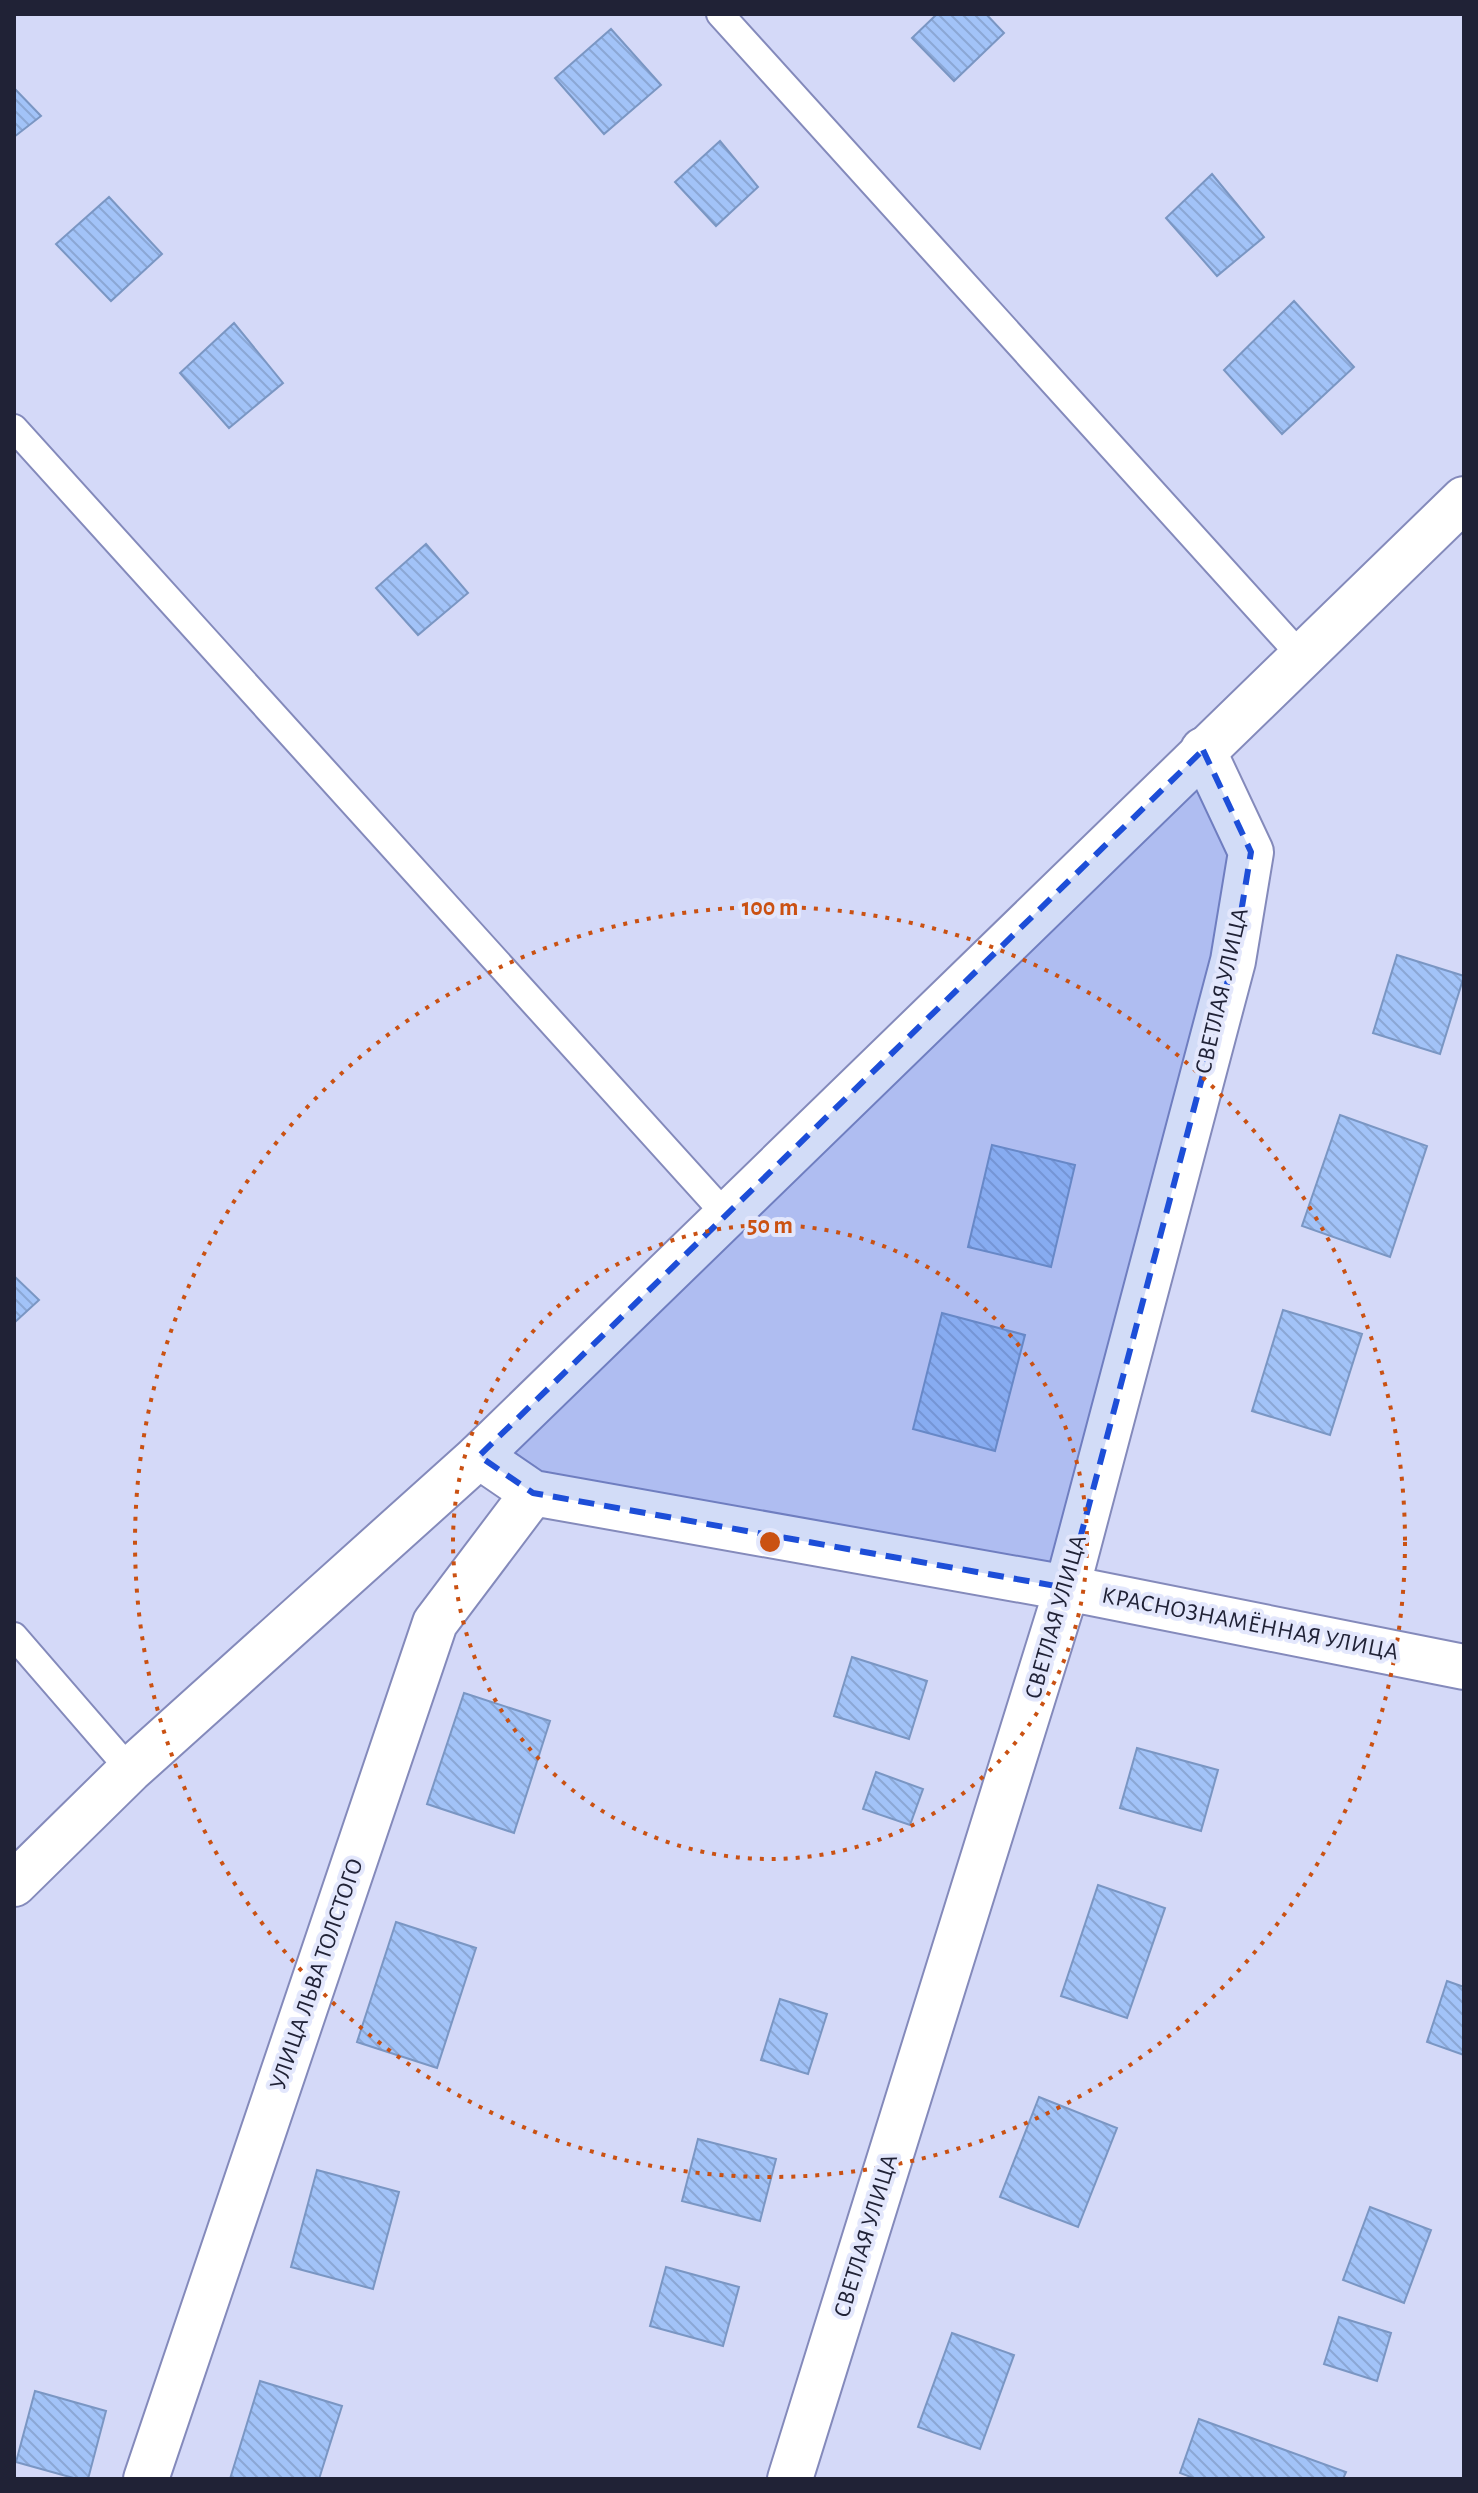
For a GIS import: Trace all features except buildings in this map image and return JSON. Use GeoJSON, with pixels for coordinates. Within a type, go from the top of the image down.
{"type":"FeatureCollection","features":[{"type":"Feature","properties":{"kind":"street"},"geometry":{"type":"LineString","coordinates":[[14,1884],[130,1770],[479,1456],[1464,499]]}},
{"type":"Feature","properties":{"kind":"street","name":"СВЕТЛАЯ УЛИЦА"},"geometry":{"type":"LineString","coordinates":[[790,2479],[1067,1588],[1233,961],[1251,852],[1203,750]]}},
{"type":"Feature","properties":{"kind":"street","name":"КРАСНОЗНАМЁННАЯ УЛИЦА"},"geometry":{"type":"LineString","coordinates":[[479,1456],[533,1493],[1067,1588],[1464,1667]]}},
{"type":"Feature","properties":{"kind":"street","name":"УЛИЦА ЛЬВА ТОЛСТОГО"},"geometry":{"type":"LineString","coordinates":[[146,2479],[435,1623],[533,1493]]}},
{"type":"Feature","properties":{"kind":"lane"},"geometry":{"type":"LineString","coordinates":[[720,14],[1302,657]]}},
{"type":"Feature","properties":{"kind":"lane"},"geometry":{"type":"LineString","coordinates":[[14,428],[726,1215]]}},
{"type":"Feature","properties":{"kind":"lane"},"geometry":{"type":"LineString","coordinates":[[14,1636],[130,1770]]}},
{"type":"Feature","properties":{"kind":"highlighted area"},"geometry":{"type":"Polygon","coordinates":[[[1203,750],[1251,852],[1233,961],[1067,1588],[533,1493],[479,1456],[1203,750]]]}}]}
